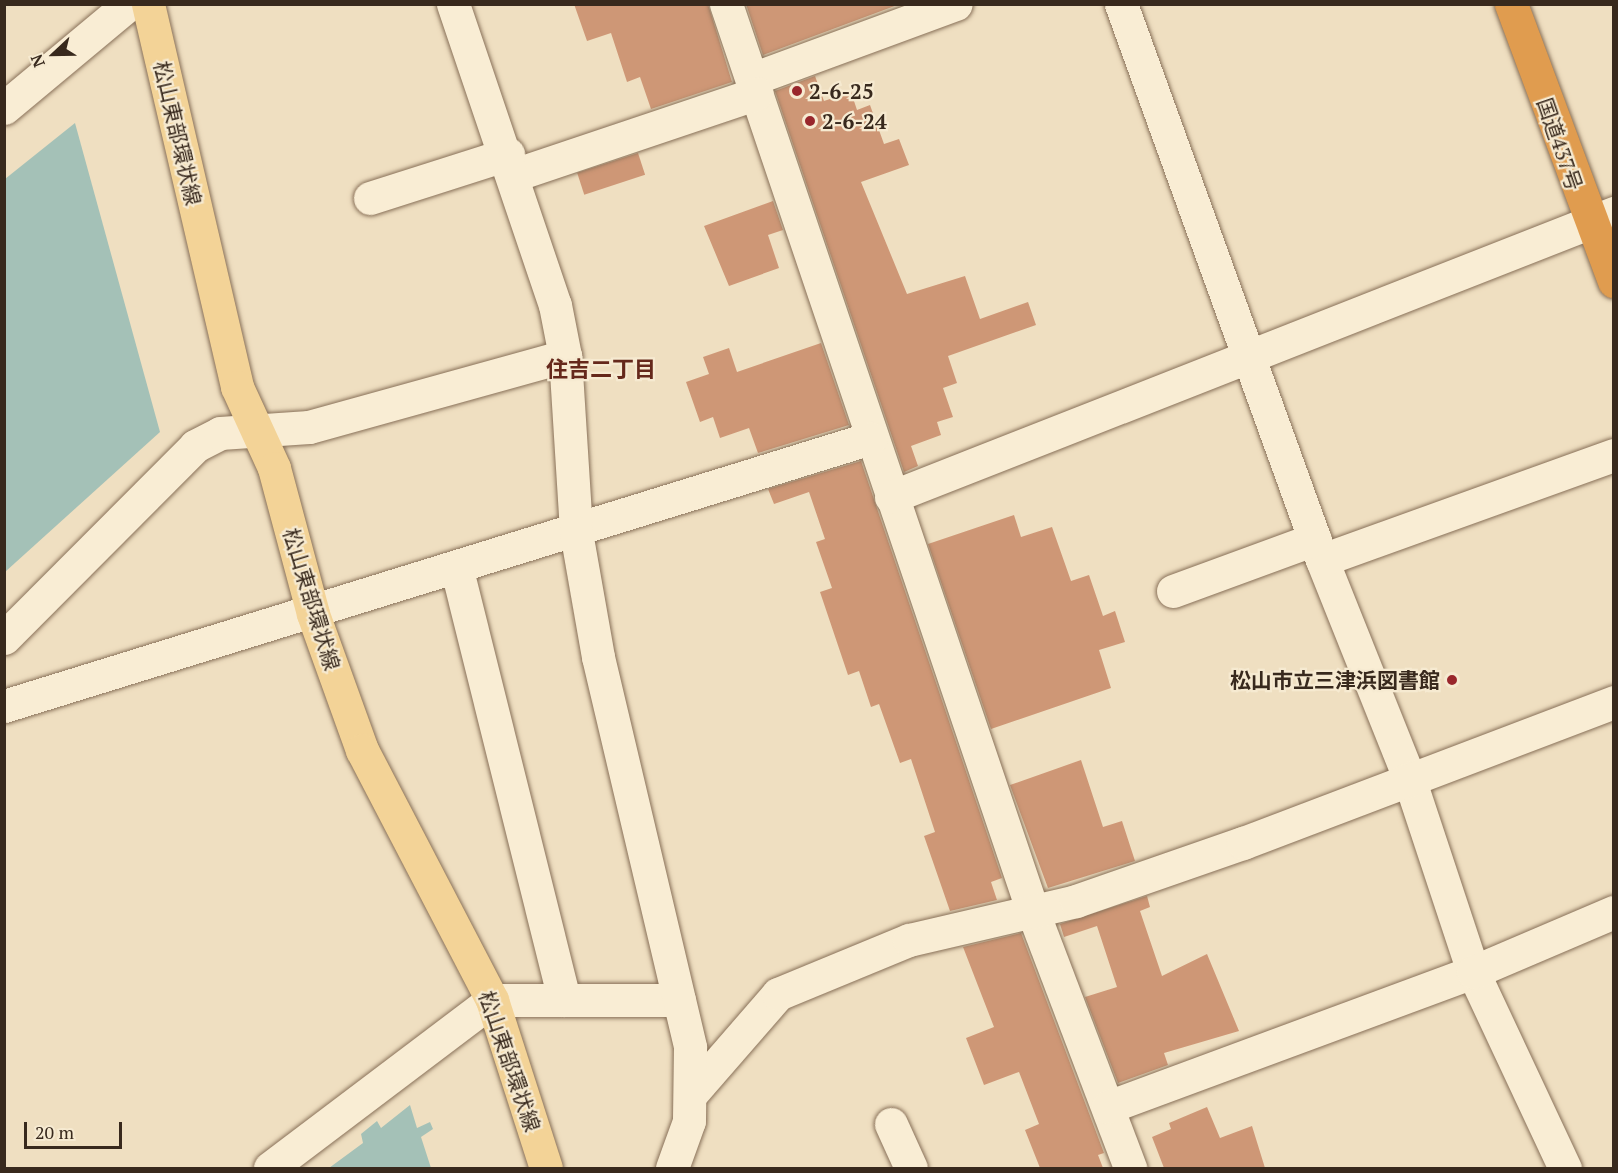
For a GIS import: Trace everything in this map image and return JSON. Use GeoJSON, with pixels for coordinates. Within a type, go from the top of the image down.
{"type":"FeatureCollection","features":[{"type":"Feature","properties":{"kind":"highway","name":"国道437号"},"geometry":{"type":"LineString","coordinates":[[1511,4],[1601,219],[1614,281]]}},
{"type":"Feature","properties":{"kind":"main road","name":"松山東部環状線"},"geometry":{"type":"LineString","coordinates":[[148,4],[237,387],[257,427],[313,614],[362,750],[492,1000],[546,1168]]}},
{"type":"Feature","properties":{"kind":"street"},"geometry":{"type":"LineString","coordinates":[[4,108],[129,4]]}},
{"type":"Feature","properties":{"kind":"street"},"geometry":{"type":"LineString","coordinates":[[453,4],[511,165],[555,306],[565,356],[576,532],[618,754],[690,1047],[692,1093],[689,1121],[672,1168]]}},
{"type":"Feature","properties":{"kind":"street"},"geometry":{"type":"LineString","coordinates":[[726,4],[1033,912],[1130,1168]]}},
{"type":"Feature","properties":{"kind":"street"},"geometry":{"type":"LineString","coordinates":[[370,198],[511,165],[754,86],[956,4]]}},
{"type":"Feature","properties":{"kind":"street"},"geometry":{"type":"LineString","coordinates":[[1121,4],[1319,550],[1409,778],[1473,972],[1565,1168]]}},
{"type":"Feature","properties":{"kind":"street"},"geometry":{"type":"LineString","coordinates":[[891,497],[1251,358],[1601,219]]}},
{"type":"Feature","properties":{"kind":"street"},"geometry":{"type":"LineString","coordinates":[[4,638],[195,446],[220,433],[257,427],[309,427],[565,356]]}},
{"type":"Feature","properties":{"kind":"street"},"geometry":{"type":"LineString","coordinates":[[4,705],[458,570],[871,438]]}},
{"type":"Feature","properties":{"kind":"street"},"geometry":{"type":"LineString","coordinates":[[1173,591],[1319,550],[1614,455]]}},
{"type":"Feature","properties":{"kind":"street"},"geometry":{"type":"LineString","coordinates":[[458,570],[564,1000]]}},
{"type":"Feature","properties":{"kind":"street"},"geometry":{"type":"LineString","coordinates":[[692,1093],[778,994],[909,940],[1033,912],[1243,843],[1614,702]]}},
{"type":"Feature","properties":{"kind":"street"},"geometry":{"type":"LineString","coordinates":[[1108,1107],[1473,972],[1614,912]]}},
{"type":"Feature","properties":{"kind":"street"},"geometry":{"type":"LineString","coordinates":[[270,1168],[492,1000],[679,1000]]}},
{"type":"Feature","properties":{"kind":"street"},"geometry":{"type":"LineString","coordinates":[[891,1124],[911,1168]]}},
{"type":"Feature","properties":{"kind":"water"},"geometry":{"type":"Polygon","coordinates":[[[75,123],[160,432],[5,572],[5,179],[75,123]]]}},
{"type":"Feature","properties":{"kind":"water"},"geometry":{"type":"Polygon","coordinates":[[[410,1105],[417,1128],[430,1122],[433,1129],[421,1137],[431,1168],[329,1168],[363,1143],[361,1134],[377,1121],[381,1128],[410,1105]]]}},
{"type":"Feature","properties":{"kind":"building"},"geometry":{"type":"Polygon","coordinates":[[[574,4],[708,4],[732,82],[651,109],[640,77],[627,82],[611,33],[587,41],[574,4]]]}},
{"type":"Feature","properties":{"kind":"building"},"geometry":{"type":"Polygon","coordinates":[[[746,4],[900,4],[763,55],[746,4]]]}},
{"type":"Feature","properties":{"kind":"building"},"geometry":{"type":"Polygon","coordinates":[[[815,76],[824,101],[851,92],[857,110],[870,105],[884,144],[899,139],[909,165],[861,182],[907,294],[965,276],[980,319],[1028,302],[1036,325],[948,356],[957,383],[943,388],[953,417],[937,422],[941,435],[911,446],[918,466],[904,472],[775,91],[815,76]]]}},
{"type":"Feature","properties":{"kind":"building"},"geometry":{"type":"Polygon","coordinates":[[[638,153],[645,175],[584,195],[577,173],[638,153]]]}},
{"type":"Feature","properties":{"kind":"building"},"geometry":{"type":"Polygon","coordinates":[[[773,201],[783,230],[768,235],[779,268],[729,286],[704,226],[773,201]]]}},
{"type":"Feature","properties":{"kind":"building"},"geometry":{"type":"Polygon","coordinates":[[[821,343],[849,425],[758,453],[749,428],[720,438],[713,417],[700,422],[686,382],[709,374],[703,357],[729,348],[737,372],[821,343]]]}},
{"type":"Feature","properties":{"kind":"building"},"geometry":{"type":"Polygon","coordinates":[[[861,461],[1002,878],[991,882],[997,900],[950,911],[924,836],[935,832],[911,759],[900,763],[879,704],[871,707],[859,671],[848,675],[820,592],[832,588],[816,542],[825,539],[809,492],[774,504],[768,489],[861,461]]]}},
{"type":"Feature","properties":{"kind":"building"},"geometry":{"type":"Polygon","coordinates":[[[1014,515],[1021,537],[1052,527],[1071,581],[1089,575],[1103,616],[1115,611],[1125,642],[1099,650],[1111,688],[991,729],[928,544],[1014,515]]]}},
{"type":"Feature","properties":{"kind":"building"},"geometry":{"type":"Polygon","coordinates":[[[1081,760],[1103,827],[1122,821],[1135,861],[1048,888],[1010,785],[1081,760]]]}},
{"type":"Feature","properties":{"kind":"building"},"geometry":{"type":"Polygon","coordinates":[[[1147,896],[1150,907],[1140,911],[1162,976],[1207,954],[1239,1031],[1164,1053],[1168,1065],[1118,1083],[1085,997],[1117,987],[1097,926],[1064,937],[1060,924],[1147,896]]]}},
{"type":"Feature","properties":{"kind":"building"},"geometry":{"type":"Polygon","coordinates":[[[1021,933],[1104,1153],[1098,1155],[1103,1168],[1040,1168],[1025,1130],[1039,1124],[1019,1072],[984,1085],[966,1038],[994,1027],[963,947],[1021,933]]]}},
{"type":"Feature","properties":{"kind":"building"},"geometry":{"type":"Polygon","coordinates":[[[1207,1107],[1220,1138],[1252,1126],[1265,1168],[1164,1168],[1152,1137],[1171,1129],[1169,1123],[1207,1107]]]}},
{"type":"Feature","properties":{"kind":"place","name":"2-6-25"},"geometry":{"type":"Point","coordinates":[797,91]}},
{"type":"Feature","properties":{"kind":"place","name":"2-6-24"},"geometry":{"type":"Point","coordinates":[810,121]}},
{"type":"Feature","properties":{"kind":"place","name":"松山市立三津浜図書館"},"geometry":{"type":"Point","coordinates":[1452,680]}},
{"type":"Feature","properties":{"kind":"district","name":"住吉二丁目"},"geometry":{"type":"Point","coordinates":[601,369]}}]}
